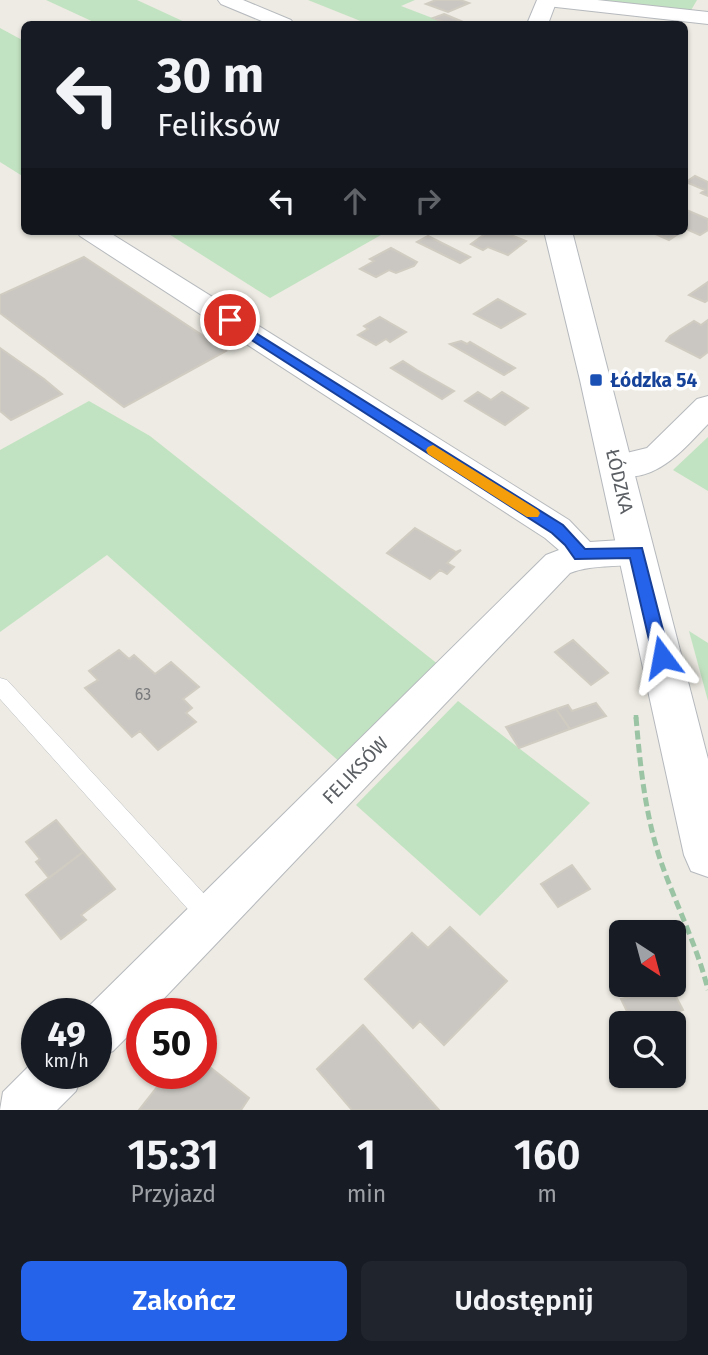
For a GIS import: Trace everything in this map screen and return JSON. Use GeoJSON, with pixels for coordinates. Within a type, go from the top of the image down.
{"type":"FeatureCollection","features":[{"type":"Feature","properties":{"kind":"main road"},"geometry":{"type":"LineString","coordinates":[[539,21],[547,0]]}},
{"type":"Feature","properties":{"kind":"main road","name":"ŁÓDZKA"},"geometry":{"type":"LineString","coordinates":[[559,235],[617,466],[708,855]]}},
{"type":"Feature","properties":{"kind":"street"},"geometry":{"type":"LineString","coordinates":[[227,0],[277,21]]}},
{"type":"Feature","properties":{"kind":"street"},"geometry":{"type":"LineString","coordinates":[[547,0],[708,18]]}},
{"type":"Feature","properties":{"kind":"street"},"geometry":{"type":"LineString","coordinates":[[95,235],[557,529],[571,541],[580,555]]}},
{"type":"Feature","properties":{"kind":"street"},"geometry":{"type":"LineString","coordinates":[[617,466],[646,462],[659,456],[708,406]]}},
{"type":"Feature","properties":{"kind":"street","name":"FELIKSÓW"},"geometry":{"type":"LineString","coordinates":[[112,1018],[558,564],[580,555],[637,552]]}},
{"type":"Feature","properties":{"kind":"street"},"geometry":{"type":"LineString","coordinates":[[21,1110],[42,1089]]}},
{"type":"Feature","properties":{"kind":"lane"},"geometry":{"type":"LineString","coordinates":[[0,686],[211,918]]}},
{"type":"Feature","properties":{"kind":"green space"},"geometry":{"type":"Polygon","coordinates":[[[46,0],[137,0],[182,21],[92,21],[46,0]]]}},
{"type":"Feature","properties":{"kind":"green space"},"geometry":{"type":"Polygon","coordinates":[[[308,0],[415,0],[401,6],[440,21],[360,21],[308,0]]]}},
{"type":"Feature","properties":{"kind":"green space"},"geometry":{"type":"Polygon","coordinates":[[[579,0],[697,0],[690,12],[579,0]]]}},
{"type":"Feature","properties":{"kind":"green space"},"geometry":{"type":"Polygon","coordinates":[[[0,28],[21,39],[21,175],[0,162],[0,28]]]}},
{"type":"Feature","properties":{"kind":"green space"},"geometry":{"type":"Polygon","coordinates":[[[170,235],[381,235],[270,298],[170,235]]]}},
{"type":"Feature","properties":{"kind":"green space"},"geometry":{"type":"Polygon","coordinates":[[[89,401],[150,436],[439,665],[342,764],[107,555],[0,632],[0,450],[89,401]]]}},
{"type":"Feature","properties":{"kind":"green space"},"geometry":{"type":"Polygon","coordinates":[[[708,437],[708,491],[673,470],[708,437]]]}},
{"type":"Feature","properties":{"kind":"green space"},"geometry":{"type":"Polygon","coordinates":[[[689,631],[708,643],[708,701],[689,631]]]}},
{"type":"Feature","properties":{"kind":"green space"},"geometry":{"type":"Polygon","coordinates":[[[458,701],[590,803],[480,916],[356,805],[458,701]]]}},
{"type":"Feature","properties":{"kind":"building"},"geometry":{"type":"Polygon","coordinates":[[[436,0],[460,0],[469,3],[448,12],[426,4],[436,0]]]}},
{"type":"Feature","properties":{"kind":"building"},"geometry":{"type":"Polygon","coordinates":[[[444,14],[461,21],[441,21],[433,18],[444,14]]]}},
{"type":"Feature","properties":{"kind":"building"},"geometry":{"type":"Polygon","coordinates":[[[695,176],[708,182],[708,196],[701,193],[705,190],[688,181],[695,176]]]}},
{"type":"Feature","properties":{"kind":"building"},"geometry":{"type":"Polygon","coordinates":[[[688,211],[708,219],[708,230],[700,235],[688,230],[688,211]]]}},
{"type":"Feature","properties":{"kind":"building"},"geometry":{"type":"Polygon","coordinates":[[[483,235],[511,235],[526,241],[508,255],[488,247],[483,250],[471,244],[483,235]]]}},
{"type":"Feature","properties":{"kind":"building"},"geometry":{"type":"Polygon","coordinates":[[[658,235],[676,235],[669,240],[658,235]]]}},
{"type":"Feature","properties":{"kind":"building"},"geometry":{"type":"Polygon","coordinates":[[[428,236],[470,257],[460,263],[417,242],[428,236]]]}},
{"type":"Feature","properties":{"kind":"building"},"geometry":{"type":"Polygon","coordinates":[[[391,248],[417,262],[414,266],[396,273],[389,270],[376,277],[360,269],[374,261],[370,259],[391,248]]]}},
{"type":"Feature","properties":{"kind":"building"},"geometry":{"type":"Polygon","coordinates":[[[84,257],[226,351],[124,407],[0,313],[0,295],[84,257]]]}},
{"type":"Feature","properties":{"kind":"building"},"geometry":{"type":"Polygon","coordinates":[[[708,282],[708,300],[705,302],[689,295],[708,282]]]}},
{"type":"Feature","properties":{"kind":"building"},"geometry":{"type":"Polygon","coordinates":[[[498,299],[525,314],[501,328],[474,314],[498,299]]]}},
{"type":"Feature","properties":{"kind":"building"},"geometry":{"type":"Polygon","coordinates":[[[380,317],[406,332],[390,342],[386,339],[376,345],[358,335],[368,329],[364,326],[380,317]]]}},
{"type":"Feature","properties":{"kind":"building"},"geometry":{"type":"Polygon","coordinates":[[[708,320],[708,352],[700,358],[666,341],[694,321],[701,325],[708,320]]]}},
{"type":"Feature","properties":{"kind":"building"},"geometry":{"type":"Polygon","coordinates":[[[461,341],[467,344],[470,342],[515,368],[504,375],[450,344],[461,341]]]}},
{"type":"Feature","properties":{"kind":"building"},"geometry":{"type":"Polygon","coordinates":[[[0,348],[62,394],[11,420],[0,411],[0,348]]]}},
{"type":"Feature","properties":{"kind":"building"},"geometry":{"type":"Polygon","coordinates":[[[403,361],[454,391],[442,399],[391,368],[403,361]]]}},
{"type":"Feature","properties":{"kind":"building"},"geometry":{"type":"Polygon","coordinates":[[[478,392],[491,400],[502,392],[528,408],[505,425],[465,401],[478,392]]]}},
{"type":"Feature","properties":{"kind":"building"},"geometry":{"type":"Polygon","coordinates":[[[415,528],[456,552],[461,550],[447,563],[454,567],[447,574],[440,570],[430,579],[387,553],[415,528]]]}},
{"type":"Feature","properties":{"kind":"building"},"geometry":{"type":"Polygon","coordinates":[[[573,640],[608,673],[591,685],[555,652],[573,640]]]}},
{"type":"Feature","properties":{"kind":"building"},"geometry":{"type":"Polygon","coordinates":[[[119,650],[129,659],[134,655],[155,674],[171,662],[199,687],[183,699],[192,708],[186,713],[196,722],[158,750],[140,731],[132,737],[85,688],[98,680],[89,671],[119,650]]]}},
{"type":"Feature","properties":{"kind":"building"},"geometry":{"type":"Polygon","coordinates":[[[596,703],[606,716],[570,729],[556,709],[568,705],[572,711],[596,703]]]}},
{"type":"Feature","properties":{"kind":"building"},"geometry":{"type":"Polygon","coordinates":[[[556,709],[570,729],[519,748],[506,727],[556,709]]]}},
{"type":"Feature","properties":{"kind":"building"},"geometry":{"type":"Polygon","coordinates":[[[56,820],[83,852],[49,878],[36,862],[40,859],[26,842],[56,820]]]}},
{"type":"Feature","properties":{"kind":"building"},"geometry":{"type":"Polygon","coordinates":[[[83,852],[115,889],[81,915],[86,920],[61,939],[26,895],[83,852]]]}},
{"type":"Feature","properties":{"kind":"building"},"geometry":{"type":"Polygon","coordinates":[[[572,865],[590,889],[558,907],[541,884],[572,865]]]}},
{"type":"Feature","properties":{"kind":"building"},"geometry":{"type":"Polygon","coordinates":[[[450,927],[507,981],[444,1045],[420,1021],[413,1028],[365,979],[412,933],[428,948],[450,927]]]}},
{"type":"Feature","properties":{"kind":"building"},"geometry":{"type":"Polygon","coordinates":[[[677,998],[683,1010],[627,1011],[621,999],[677,998]]]}},
{"type":"Feature","properties":{"kind":"building"},"geometry":{"type":"Polygon","coordinates":[[[363,1025],[439,1110],[352,1110],[317,1069],[363,1025]]]}},
{"type":"Feature","properties":{"kind":"building"},"geometry":{"type":"Polygon","coordinates":[[[217,1073],[249,1098],[241,1110],[139,1110],[155,1089],[217,1089],[217,1073]]]}},
{"type":"Feature","properties":{"kind":"slow traffic"},"geometry":{"type":"LineString","coordinates":[[433,450],[532,513]]}},
{"type":"Feature","properties":{"kind":"place","name":"Łódzka 54"},"geometry":{"type":"Point","coordinates":[596,380]}},
{"type":"Feature","properties":{"kind":"route"},"geometry":{"type":"LineString","coordinates":[[230,320],[557,529],[571,541],[580,555],[637,552],[662,657]]}}]}
